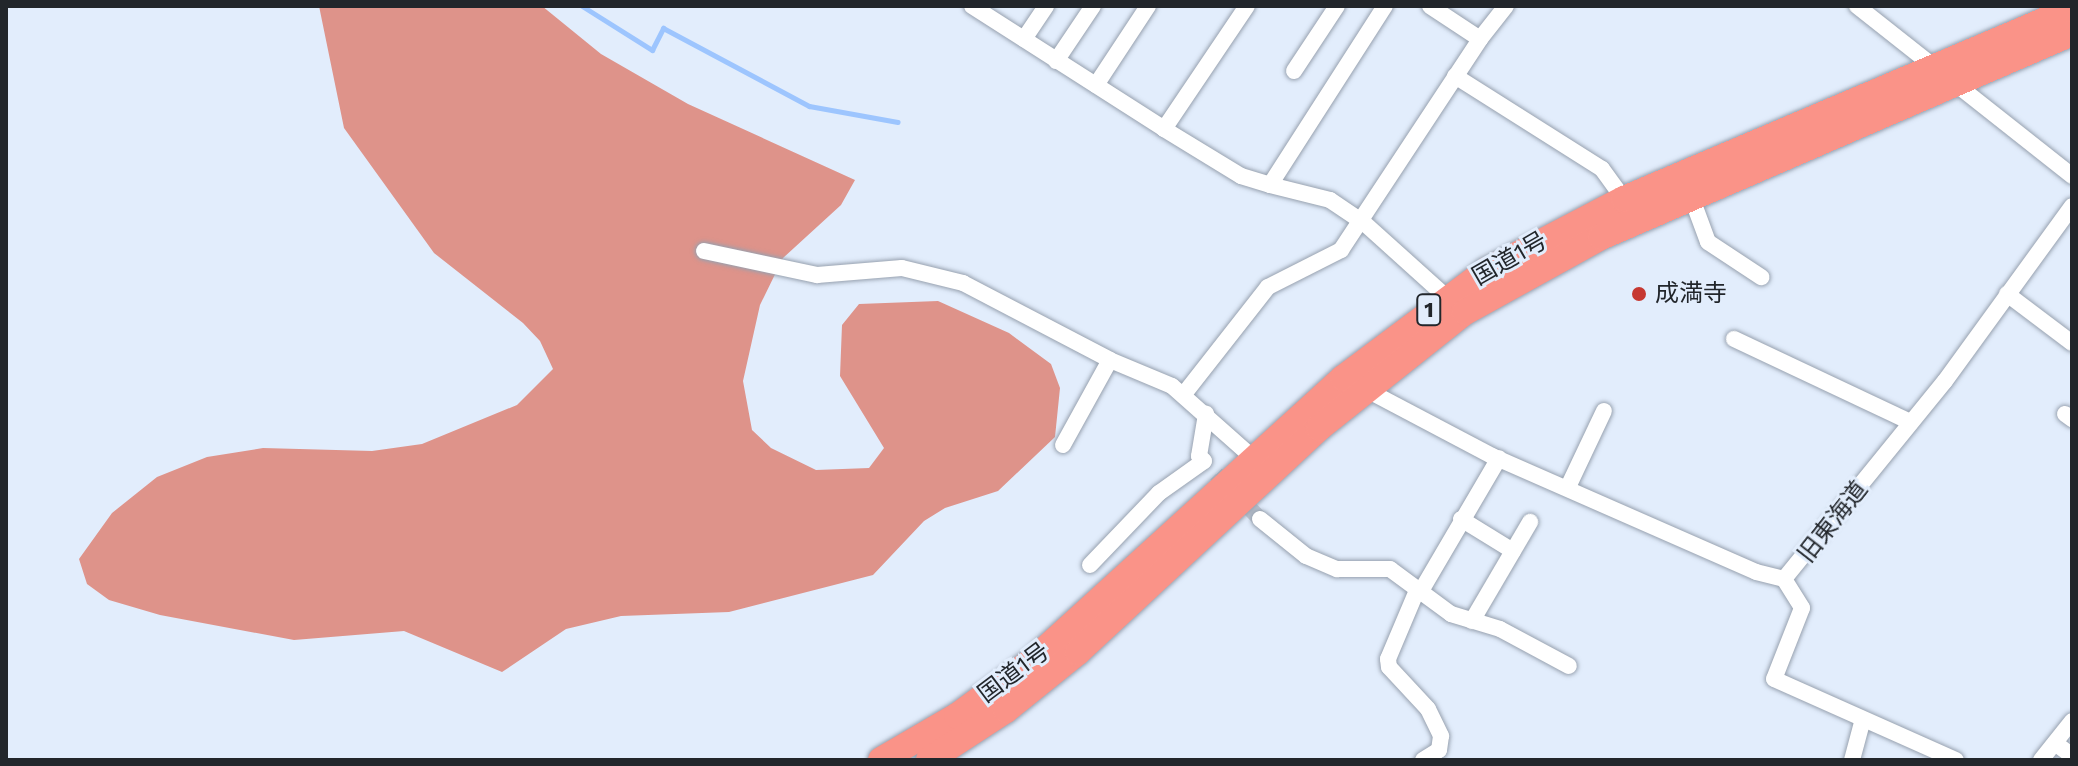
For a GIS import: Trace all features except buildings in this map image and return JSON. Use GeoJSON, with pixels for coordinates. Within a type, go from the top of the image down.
{"type":"FeatureCollection","features":[{"type":"Feature","properties":{"kind":"highway","name":"国道1号"},"geometry":{"type":"LineString","coordinates":[[881,760],[957,716],[1032,661],[1262,466],[1365,389],[1456,305],[1532,245],[1624,199],[1931,65],[2072,9]]}},
{"type":"Feature","properties":{"kind":"highway","name":"国道1号"},"geometry":{"type":"LineString","coordinates":[[929,760],[1006,710],[1078,652],[1262,466],[1343,378],[1456,305],[1691,196],[1955,80],[2072,33]]}},
{"type":"Feature","properties":{"kind":"street"},"geometry":{"type":"LineString","coordinates":[[972,6],[1241,176],[1330,200],[1363,222],[1456,305]]}},
{"type":"Feature","properties":{"kind":"street"},"geometry":{"type":"LineString","coordinates":[[1024,39],[1046,6]]}},
{"type":"Feature","properties":{"kind":"street"},"geometry":{"type":"LineString","coordinates":[[1056,61],[1093,6]]}},
{"type":"Feature","properties":{"kind":"street"},"geometry":{"type":"LineString","coordinates":[[1096,85],[1148,6]]}},
{"type":"Feature","properties":{"kind":"street"},"geometry":{"type":"LineString","coordinates":[[1164,129],[1247,6]]}},
{"type":"Feature","properties":{"kind":"street"},"geometry":{"type":"LineString","coordinates":[[1294,71],[1337,6]]}},
{"type":"Feature","properties":{"kind":"street"},"geometry":{"type":"LineString","coordinates":[[1270,185],[1385,6]]}},
{"type":"Feature","properties":{"kind":"street"},"geometry":{"type":"LineString","coordinates":[[1430,6],[1480,39]]}},
{"type":"Feature","properties":{"kind":"street"},"geometry":{"type":"LineString","coordinates":[[1184,394],[1268,287],[1332,256],[1363,222],[1455,76],[1506,6]]}},
{"type":"Feature","properties":{"kind":"street"},"geometry":{"type":"LineString","coordinates":[[1857,6],[1931,65],[1955,80],[2072,176]]}},
{"type":"Feature","properties":{"kind":"street"},"geometry":{"type":"LineString","coordinates":[[1455,76],[1602,169],[1624,199]]}},
{"type":"Feature","properties":{"kind":"street"},"geometry":{"type":"LineString","coordinates":[[1691,196],[1708,242],[1761,277]]}},
{"type":"Feature","properties":{"kind":"street","name":"旧東海道"},"geometry":{"type":"LineString","coordinates":[[1365,389],[1499,458],[1756,572],[1784,579],[1795,572],[2072,206]]}},
{"type":"Feature","properties":{"kind":"street"},"geometry":{"type":"LineString","coordinates":[[704,251],[817,275],[902,268],[934,272],[1022,312],[1110,360],[1184,394],[1262,466]]}},
{"type":"Feature","properties":{"kind":"street"},"geometry":{"type":"LineString","coordinates":[[2007,294],[2072,343]]}},
{"type":"Feature","properties":{"kind":"street"},"geometry":{"type":"LineString","coordinates":[[1734,339],[1910,422]]}},
{"type":"Feature","properties":{"kind":"street"},"geometry":{"type":"LineString","coordinates":[[1063,445],[1110,360]]}},
{"type":"Feature","properties":{"kind":"street"},"geometry":{"type":"LineString","coordinates":[[1568,487],[1604,411]]}},
{"type":"Feature","properties":{"kind":"street"},"geometry":{"type":"LineString","coordinates":[[1206,414],[1199,456],[1216,474]]}},
{"type":"Feature","properties":{"kind":"street"},"geometry":{"type":"LineString","coordinates":[[1423,760],[1439,750],[1441,736],[1428,709],[1389,667],[1388,659],[1420,589],[1499,458]]}},
{"type":"Feature","properties":{"kind":"street"},"geometry":{"type":"LineString","coordinates":[[1090,565],[1151,501],[1204,461]]}},
{"type":"Feature","properties":{"kind":"street"},"geometry":{"type":"LineString","coordinates":[[1260,519],[1298,552],[1330,567],[1390,569],[1451,614],[1500,629],[1569,666]]}},
{"type":"Feature","properties":{"kind":"street"},"geometry":{"type":"LineString","coordinates":[[1461,519],[1513,551]]}},
{"type":"Feature","properties":{"kind":"street"},"geometry":{"type":"LineString","coordinates":[[1472,621],[1530,522]]}},
{"type":"Feature","properties":{"kind":"street"},"geometry":{"type":"LineString","coordinates":[[1784,579],[1802,608],[1774,679],[1956,760]]}},
{"type":"Feature","properties":{"kind":"street"},"geometry":{"type":"LineString","coordinates":[[1852,760],[1863,719]]}},
{"type":"Feature","properties":{"kind":"street"},"geometry":{"type":"LineString","coordinates":[[2041,760],[2062,749],[2072,721]]}},
{"type":"Feature","properties":{"kind":"shaded area"},"geometry":{"type":"Polygon","coordinates":[[[319,6],[542,6],[601,54],[688,104],[855,180],[841,205],[783,258],[760,305],[743,381],[752,430],[771,448],[816,470],[869,468],[884,448],[840,376],[842,325],[859,304],[938,301],[1009,333],[1051,364],[1060,388],[1055,437],[998,491],[945,508],[924,521],[873,575],[729,612],[621,616],[566,629],[502,672],[404,631],[294,640],[160,615],[109,600],[87,584],[79,559],[112,513],[157,477],[207,457],[263,448],[372,451],[422,444],[517,405],[553,369],[540,341],[523,323],[434,253],[344,128],[319,6]]]}},
{"type":"Feature","properties":{"kind":"waterway"},"geometry":{"type":"LineString","coordinates":[[582,6],[652,50],[663,28],[809,106],[898,122]]}},
{"type":"Feature","properties":{"kind":"tunnel"},"geometry":{"type":"LineString","coordinates":[[1216,474],[1260,519]]}},
{"type":"Feature","properties":{"kind":"place","name":"成満寺"},"geometry":{"type":"Point","coordinates":[1639,294]}}]}
